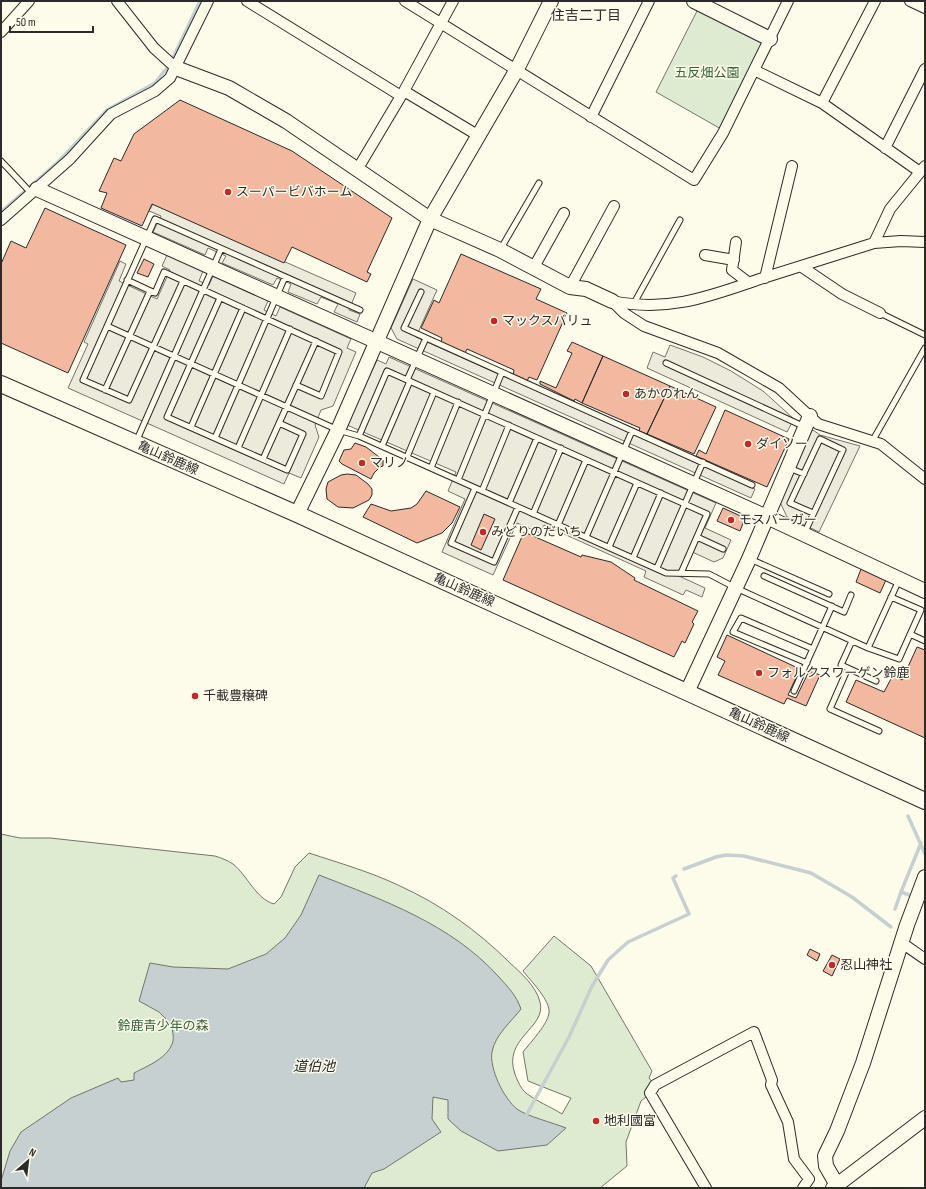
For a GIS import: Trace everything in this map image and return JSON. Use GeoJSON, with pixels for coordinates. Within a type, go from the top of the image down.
{"type":"FeatureCollection","features":[{"type":"Feature","properties":{"kind":"main road","name":"亀山鈴鹿線"},"geometry":{"type":"LineString","coordinates":[[1,384],[298,514],[925,801]]}},
{"type":"Feature","properties":{"kind":"street"},"geometry":{"type":"LineString","coordinates":[[1,32],[28,1]]}},
{"type":"Feature","properties":{"kind":"street"},"geometry":{"type":"LineString","coordinates":[[117,1],[154,48],[176,68],[228,88],[286,122],[430,219],[500,250],[570,287],[586,289],[612,301],[632,306],[660,306],[677,304],[696,300],[874,243],[901,241],[925,242]]}},
{"type":"Feature","properties":{"kind":"street"},"geometry":{"type":"LineString","coordinates":[[1,220],[31,190],[70,159],[111,114],[155,91],[170,78],[208,1]]}},
{"type":"Feature","properties":{"kind":"street"},"geometry":{"type":"LineString","coordinates":[[247,1],[402,93],[479,136]]}},
{"type":"Feature","properties":{"kind":"street"},"geometry":{"type":"LineString","coordinates":[[405,1],[694,180],[722,136],[788,1]]}},
{"type":"Feature","properties":{"kind":"street"},"geometry":{"type":"LineString","coordinates":[[357,170],[442,23],[453,1]]}},
{"type":"Feature","properties":{"kind":"street"},"geometry":{"type":"LineString","coordinates":[[298,514],[338,430],[430,219],[516,71],[551,1]]}},
{"type":"Feature","properties":{"kind":"street"},"geometry":{"type":"LineString","coordinates":[[591,117],[649,1]]}},
{"type":"Feature","properties":{"kind":"street"},"geometry":{"type":"LineString","coordinates":[[694,1],[770,39]]}},
{"type":"Feature","properties":{"kind":"street"},"geometry":{"type":"LineString","coordinates":[[822,104],[875,1]]}},
{"type":"Feature","properties":{"kind":"street"},"geometry":{"type":"LineString","coordinates":[[910,1],[925,8]]}},
{"type":"Feature","properties":{"kind":"street"},"geometry":{"type":"LineString","coordinates":[[885,148],[925,69]]}},
{"type":"Feature","properties":{"kind":"street"},"geometry":{"type":"LineString","coordinates":[[754,70],[822,104],[885,148],[922,169],[890,209],[874,243]]}},
{"type":"Feature","properties":{"kind":"street"},"geometry":{"type":"LineString","coordinates":[[764,278],[792,166]]}},
{"type":"Feature","properties":{"kind":"street"},"geometry":{"type":"LineString","coordinates":[[31,190],[213,268],[276,298],[376,341],[767,516],[805,538],[925,591]]}},
{"type":"Feature","properties":{"kind":"street"},"geometry":{"type":"LineString","coordinates":[[570,287],[614,206]]}},
{"type":"Feature","properties":{"kind":"street"},"geometry":{"type":"LineString","coordinates":[[534,267],[564,213]]}},
{"type":"Feature","properties":{"kind":"street"},"geometry":{"type":"LineString","coordinates":[[736,242],[732,270],[749,283]]}},
{"type":"Feature","properties":{"kind":"street"},"geometry":{"type":"LineString","coordinates":[[705,255],[734,260]]}},
{"type":"Feature","properties":{"kind":"street"},"geometry":{"type":"LineString","coordinates":[[802,267],[842,294],[880,313]]}},
{"type":"Feature","properties":{"kind":"street"},"geometry":{"type":"LineString","coordinates":[[612,301],[624,313],[644,326],[718,353],[779,388],[807,422],[873,440],[881,444],[925,479]]}},
{"type":"Feature","properties":{"kind":"street"},"geometry":{"type":"LineString","coordinates":[[687,692],[749,559],[807,422]]}},
{"type":"Feature","properties":{"kind":"street"},"geometry":{"type":"LineString","coordinates":[[925,877],[863,1063],[837,1132],[825,1156],[826,1166],[835,1187],[925,1118]]}},
{"type":"Feature","properties":{"kind":"street"},"geometry":{"type":"LineString","coordinates":[[902,943],[925,958]]}},
{"type":"Feature","properties":{"kind":"street"},"geometry":{"type":"LineString","coordinates":[[706,1188],[650,1093],[655,1085],[754,1032],[772,1080],[773,1090],[788,1122],[794,1159],[808,1179],[803,1188]]}},
{"type":"Feature","properties":{"kind":"lane"},"geometry":{"type":"LineString","coordinates":[[1,161],[31,190]]}},
{"type":"Feature","properties":{"kind":"lane"},"geometry":{"type":"LineString","coordinates":[[500,250],[539,183]]}},
{"type":"Feature","properties":{"kind":"lane"},"geometry":{"type":"LineString","coordinates":[[183,281],[129,400],[83,380],[155,219],[360,310]]}},
{"type":"Feature","properties":{"kind":"lane"},"geometry":{"type":"LineString","coordinates":[[632,306],[680,220]]}},
{"type":"Feature","properties":{"kind":"lane"},"geometry":{"type":"LineString","coordinates":[[135,443],[221,249]]}},
{"type":"Feature","properties":{"kind":"lane"},"geometry":{"type":"LineString","coordinates":[[127,280],[155,293],[164,272],[339,352],[321,396],[296,385]]}},
{"type":"Feature","properties":{"kind":"lane"},"geometry":{"type":"LineString","coordinates":[[214,438],[285,276]]}},
{"type":"Feature","properties":{"kind":"lane"},"geometry":{"type":"LineString","coordinates":[[105,390],[150,290]]}},
{"type":"Feature","properties":{"kind":"lane"},"geometry":{"type":"LineString","coordinates":[[421,292],[404,328],[752,485]]}},
{"type":"Feature","properties":{"kind":"lane"},"geometry":{"type":"LineString","coordinates":[[220,298],[167,417],[287,470],[303,434],[279,424]]}},
{"type":"Feature","properties":{"kind":"lane"},"geometry":{"type":"LineString","coordinates":[[191,427],[243,308]]}},
{"type":"Feature","properties":{"kind":"lane"},"geometry":{"type":"LineString","coordinates":[[880,313],[925,335]]}},
{"type":"Feature","properties":{"kind":"lane"},"geometry":{"type":"LineString","coordinates":[[107,326],[261,396],[338,430],[359,436],[382,446],[666,573],[709,574],[736,588],[852,641],[899,659],[921,610],[891,597]]}},
{"type":"Feature","properties":{"kind":"lane"},"geometry":{"type":"LineString","coordinates":[[238,448],[290,329]]}},
{"type":"Feature","properties":{"kind":"lane"},"geometry":{"type":"LineString","coordinates":[[382,446],[416,359],[426,338]]}},
{"type":"Feature","properties":{"kind":"lane"},"geometry":{"type":"LineString","coordinates":[[263,460],[316,341]]}},
{"type":"Feature","properties":{"kind":"lane"},"geometry":{"type":"LineString","coordinates":[[873,440],[925,348]]}},
{"type":"Feature","properties":{"kind":"lane"},"geometry":{"type":"LineString","coordinates":[[666,363],[807,422]]}},
{"type":"Feature","properties":{"kind":"lane"},"geometry":{"type":"LineString","coordinates":[[359,436],[387,371],[707,514],[681,573]]}},
{"type":"Feature","properties":{"kind":"lane"},"geometry":{"type":"LineString","coordinates":[[458,480],[502,372]]}},
{"type":"Feature","properties":{"kind":"lane"},"geometry":{"type":"LineString","coordinates":[[407,457],[434,392]]}},
{"type":"Feature","properties":{"kind":"lane"},"geometry":{"type":"LineString","coordinates":[[431,468],[458,402]]}},
{"type":"Feature","properties":{"kind":"lane"},"geometry":{"type":"LineString","coordinates":[[482,491],[509,425]]}},
{"type":"Feature","properties":{"kind":"lane"},"geometry":{"type":"LineString","coordinates":[[586,537],[632,431]]}},
{"type":"Feature","properties":{"kind":"lane"},"geometry":{"type":"LineString","coordinates":[[509,503],[537,438]]}},
{"type":"Feature","properties":{"kind":"lane"},"geometry":{"type":"LineString","coordinates":[[805,538],[813,513],[843,450],[820,440],[790,503],[813,513]]}},
{"type":"Feature","properties":{"kind":"lane"},"geometry":{"type":"LineString","coordinates":[[533,514],[561,448]]}},
{"type":"Feature","properties":{"kind":"lane"},"geometry":{"type":"LineString","coordinates":[[558,524],[586,460]]}},
{"type":"Feature","properties":{"kind":"lane"},"geometry":{"type":"LineString","coordinates":[[657,568],[703,462]]}},
{"type":"Feature","properties":{"kind":"lane"},"geometry":{"type":"LineString","coordinates":[[788,467],[804,474]]}},
{"type":"Feature","properties":{"kind":"lane"},"geometry":{"type":"LineString","coordinates":[[609,547],[637,483]]}},
{"type":"Feature","properties":{"kind":"lane"},"geometry":{"type":"LineString","coordinates":[[475,488],[451,543],[494,562],[518,507]]}},
{"type":"Feature","properties":{"kind":"lane"},"geometry":{"type":"LineString","coordinates":[[633,558],[661,493]]}},
{"type":"Feature","properties":{"kind":"lane"},"geometry":{"type":"LineString","coordinates":[[697,538],[723,549]]}},
{"type":"Feature","properties":{"kind":"lane"},"geometry":{"type":"LineString","coordinates":[[749,559],[829,594]]}},
{"type":"Feature","properties":{"kind":"lane"},"geometry":{"type":"LineString","coordinates":[[764,576],[844,612],[851,595]]}},
{"type":"Feature","properties":{"kind":"lane"},"geometry":{"type":"LineString","coordinates":[[868,648],[900,579]]}},
{"type":"Feature","properties":{"kind":"lane"},"geometry":{"type":"LineString","coordinates":[[794,691],[832,606]]}},
{"type":"Feature","properties":{"kind":"lane"},"geometry":{"type":"LineString","coordinates":[[807,663],[733,632],[741,618],[813,648]]}},
{"type":"Feature","properties":{"kind":"lane"},"geometry":{"type":"LineString","coordinates":[[910,634],[925,641]]}},
{"type":"Feature","properties":{"kind":"lane"},"geometry":{"type":"LineString","coordinates":[[852,641],[841,665],[876,681]]}},
{"type":"Feature","properties":{"kind":"lane"},"geometry":{"type":"LineString","coordinates":[[848,668],[830,709],[878,731]]}},
{"type":"Feature","properties":{"kind":"green space","name":"五反畑公園"},"geometry":{"type":"Polygon","coordinates":[[[698,9],[762,42],[762,45],[721,129],[656,92],[698,9]]]}},
{"type":"Feature","properties":{"kind":"green space","name":"鈴鹿青少年の森"},"geometry":{"type":"Polygon","coordinates":[[[1,834],[20,838],[50,838],[215,856],[233,864],[262,897],[274,904],[281,897],[295,867],[309,853],[378,876],[415,893],[458,919],[485,940],[532,985],[540,1002],[540,1011],[532,1027],[519,1042],[514,1051],[513,1062],[515,1074],[518,1082],[526,1093],[562,1114],[571,1098],[528,1081],[523,1052],[546,1022],[549,1008],[535,985],[523,971],[554,936],[591,966],[652,1071],[649,1078],[653,1083],[646,1097],[641,1101],[626,1142],[627,1166],[600,1188],[1,1188],[1,834]]]}},
{"type":"Feature","properties":{"kind":"shaded area"},"geometry":{"type":"Polygon","coordinates":[[[153,204],[356,293],[349,310],[360,314],[357,322],[334,312],[338,304],[321,297],[317,304],[288,292],[291,284],[277,278],[273,285],[222,263],[226,256],[208,248],[205,255],[153,232],[161,216],[149,211],[153,204]]]}},
{"type":"Feature","properties":{"kind":"shaded area"},"geometry":{"type":"Polygon","coordinates":[[[167,255],[203,271],[199,281],[209,285],[213,276],[268,301],[264,310],[276,316],[280,307],[351,339],[347,348],[356,352],[333,406],[321,410],[315,425],[319,437],[301,478],[289,473],[284,484],[68,388],[88,344],[84,342],[120,261],[126,264],[119,281],[157,299],[170,270],[162,266],[167,255]]]}},
{"type":"Feature","properties":{"kind":"shaded area"},"geometry":{"type":"Polygon","coordinates":[[[413,279],[437,290],[416,337],[755,489],[751,498],[397,339],[391,328],[413,279]]]}},
{"type":"Feature","properties":{"kind":"shaded area"},"geometry":{"type":"Polygon","coordinates":[[[670,345],[703,357],[731,371],[763,391],[794,419],[787,432],[647,368],[653,352],[665,357],[670,345]]]}},
{"type":"Feature","properties":{"kind":"shaded area"},"geometry":{"type":"Polygon","coordinates":[[[389,357],[716,503],[705,528],[731,540],[723,558],[714,562],[690,551],[679,576],[705,588],[702,597],[686,590],[683,595],[644,577],[646,571],[544,525],[540,533],[517,523],[493,575],[442,552],[465,499],[448,491],[456,472],[347,425],[377,360],[386,364],[389,357]]]}},
{"type":"Feature","properties":{"kind":"shaded area"},"geometry":{"type":"Polygon","coordinates":[[[813,430],[820,435],[860,446],[819,532],[787,517],[779,500],[809,433],[813,430]]]}},
{"type":"Feature","properties":{"kind":"water","name":"道伯池"},"geometry":{"type":"Polygon","coordinates":[[[319,875],[415,915],[459,942],[498,976],[514,995],[521,1009],[500,1034],[496,1040],[492,1052],[493,1066],[498,1083],[507,1098],[521,1112],[566,1128],[547,1145],[498,1151],[461,1131],[448,1119],[448,1100],[433,1097],[432,1119],[441,1132],[384,1169],[372,1173],[364,1188],[1,1188],[1,1181],[10,1151],[21,1132],[71,1098],[118,1078],[121,1082],[134,1080],[134,1073],[157,1061],[171,1047],[173,1039],[172,1025],[159,1012],[139,1001],[150,963],[173,967],[228,969],[266,954],[285,938],[301,915],[319,875]]]}},
{"type":"Feature","properties":{"kind":"building","name":"スーパービバホーム"},"geometry":{"type":"Polygon","coordinates":[[[180,100],[292,151],[392,218],[367,272],[371,274],[367,282],[292,247],[284,263],[152,204],[142,226],[101,208],[107,193],[99,191],[114,158],[121,161],[134,134],[180,100]]]}},
{"type":"Feature","properties":{"kind":"building"},"geometry":{"type":"Polygon","coordinates":[[[45,208],[126,245],[68,373],[1,343],[1,264],[11,241],[26,248],[45,208]]]}},
{"type":"Feature","properties":{"kind":"building","name":"マックスバリュ"},"geometry":{"type":"Polygon","coordinates":[[[461,254],[541,289],[536,299],[567,313],[537,380],[529,377],[527,381],[513,375],[514,370],[467,349],[465,353],[441,342],[442,338],[421,328],[434,300],[439,303],[461,254]]]}},
{"type":"Feature","properties":{"kind":"building"},"geometry":{"type":"Polygon","coordinates":[[[144,259],[154,264],[148,277],[137,273],[144,259]]]}},
{"type":"Feature","properties":{"kind":"building"},"geometry":{"type":"Polygon","coordinates":[[[572,342],[603,356],[582,403],[575,399],[574,401],[540,384],[540,381],[556,388],[572,353],[567,351],[572,342]]]}},
{"type":"Feature","properties":{"kind":"building","name":"あかのれん"},"geometry":{"type":"Polygon","coordinates":[[[603,356],[670,386],[647,434],[639,431],[640,428],[582,403],[603,356]]]}},
{"type":"Feature","properties":{"kind":"building"},"geometry":{"type":"Polygon","coordinates":[[[670,386],[716,407],[694,454],[647,434],[670,386]]]}},
{"type":"Feature","properties":{"kind":"building","name":"ダイソー"},"geometry":{"type":"Polygon","coordinates":[[[725,410],[789,439],[767,487],[696,456],[699,450],[706,454],[725,410]]]}},
{"type":"Feature","properties":{"kind":"building","name":"マリノ"},"geometry":{"type":"Polygon","coordinates":[[[355,443],[366,447],[383,460],[383,466],[374,473],[371,479],[339,461],[344,450],[351,449],[355,443]]]}},
{"type":"Feature","properties":{"kind":"building"},"geometry":{"type":"Polygon","coordinates":[[[341,475],[356,475],[372,489],[372,495],[369,500],[353,508],[338,507],[327,499],[326,489],[328,482],[341,475]]]}},
{"type":"Feature","properties":{"kind":"building"},"geometry":{"type":"Polygon","coordinates":[[[426,491],[460,507],[452,523],[442,533],[417,543],[363,517],[371,504],[391,511],[411,508],[417,504],[426,491]]]}},
{"type":"Feature","properties":{"kind":"building","name":"モスバーガー"},"geometry":{"type":"Polygon","coordinates":[[[723,508],[745,518],[740,531],[717,521],[723,508]]]}},
{"type":"Feature","properties":{"kind":"building","name":"みどりのだいち"},"geometry":{"type":"Polygon","coordinates":[[[484,514],[495,519],[481,550],[471,545],[484,514]]]}},
{"type":"Feature","properties":{"kind":"building"},"geometry":{"type":"Polygon","coordinates":[[[524,532],[581,557],[582,555],[611,562],[635,578],[634,580],[698,611],[692,622],[694,624],[685,643],[682,641],[674,657],[503,580],[524,532]]]}},
{"type":"Feature","properties":{"kind":"building"},"geometry":{"type":"Polygon","coordinates":[[[861,569],[886,580],[880,593],[856,582],[861,569]]]}},
{"type":"Feature","properties":{"kind":"building","name":"フォルクスワーゲン鈴鹿"},"geometry":{"type":"Polygon","coordinates":[[[727,635],[800,669],[788,695],[796,698],[809,671],[820,675],[806,706],[787,698],[784,704],[718,675],[725,661],[717,657],[727,635]]]}},
{"type":"Feature","properties":{"kind":"building"},"geometry":{"type":"Polygon","coordinates":[[[917,647],[925,650],[925,738],[846,702],[856,680],[884,692],[893,675],[902,680],[917,647]]]}},
{"type":"Feature","properties":{"kind":"building"},"geometry":{"type":"Polygon","coordinates":[[[810,949],[820,954],[817,961],[807,955],[810,949]]]}},
{"type":"Feature","properties":{"kind":"building","name":"忍山神社"},"geometry":{"type":"Polygon","coordinates":[[[832,955],[840,959],[832,976],[823,971],[832,955]]]}},
{"type":"Feature","properties":{"kind":"waterway"},"geometry":{"type":"LineString","coordinates":[[173,58],[200,1]]}},
{"type":"Feature","properties":{"kind":"waterway"},"geometry":{"type":"LineString","coordinates":[[1,212],[58,162],[107,110],[155,83],[166,69]]}},
{"type":"Feature","properties":{"kind":"waterway"},"geometry":{"type":"LineString","coordinates":[[908,816],[925,854]]}},
{"type":"Feature","properties":{"kind":"waterway"},"geometry":{"type":"LineString","coordinates":[[901,892],[921,843]]}},
{"type":"Feature","properties":{"kind":"waterway"},"geometry":{"type":"LineString","coordinates":[[684,869],[716,857],[726,855],[744,856],[811,873],[852,897],[891,927]]}},
{"type":"Feature","properties":{"kind":"waterway"},"geometry":{"type":"LineString","coordinates":[[527,1114],[569,1037],[592,986],[608,960],[628,942],[689,914],[673,878],[676,876]]}},
{"type":"Feature","properties":{"kind":"waterway"},"geometry":{"type":"LineString","coordinates":[[895,909],[901,892],[909,895]]}},
{"type":"Feature","properties":{"kind":"place","name":"スーパービバホーム"},"geometry":{"type":"Point","coordinates":[228,192]}},
{"type":"Feature","properties":{"kind":"place","name":"マックスバリュ"},"geometry":{"type":"Point","coordinates":[494,321]}},
{"type":"Feature","properties":{"kind":"place","name":"あかのれん"},"geometry":{"type":"Point","coordinates":[626,394]}},
{"type":"Feature","properties":{"kind":"place","name":"ダイソー"},"geometry":{"type":"Point","coordinates":[748,444]}},
{"type":"Feature","properties":{"kind":"place","name":"マリノ"},"geometry":{"type":"Point","coordinates":[362,463]}},
{"type":"Feature","properties":{"kind":"place","name":"モスバーガー"},"geometry":{"type":"Point","coordinates":[731,520]}},
{"type":"Feature","properties":{"kind":"place","name":"みどりのだいち"},"geometry":{"type":"Point","coordinates":[483,532]}},
{"type":"Feature","properties":{"kind":"place","name":"フォルクスワーゲン鈴鹿"},"geometry":{"type":"Point","coordinates":[759,673]}},
{"type":"Feature","properties":{"kind":"place","name":"千載豊穣碑"},"geometry":{"type":"Point","coordinates":[195,696]}},
{"type":"Feature","properties":{"kind":"place","name":"忍山神社"},"geometry":{"type":"Point","coordinates":[832,965]}},
{"type":"Feature","properties":{"kind":"place","name":"地利國富"},"geometry":{"type":"Point","coordinates":[596,1121]}},
{"type":"Feature","properties":{"kind":"district","name":"住吉二丁目"},"geometry":{"type":"Point","coordinates":[586,15]}}]}
